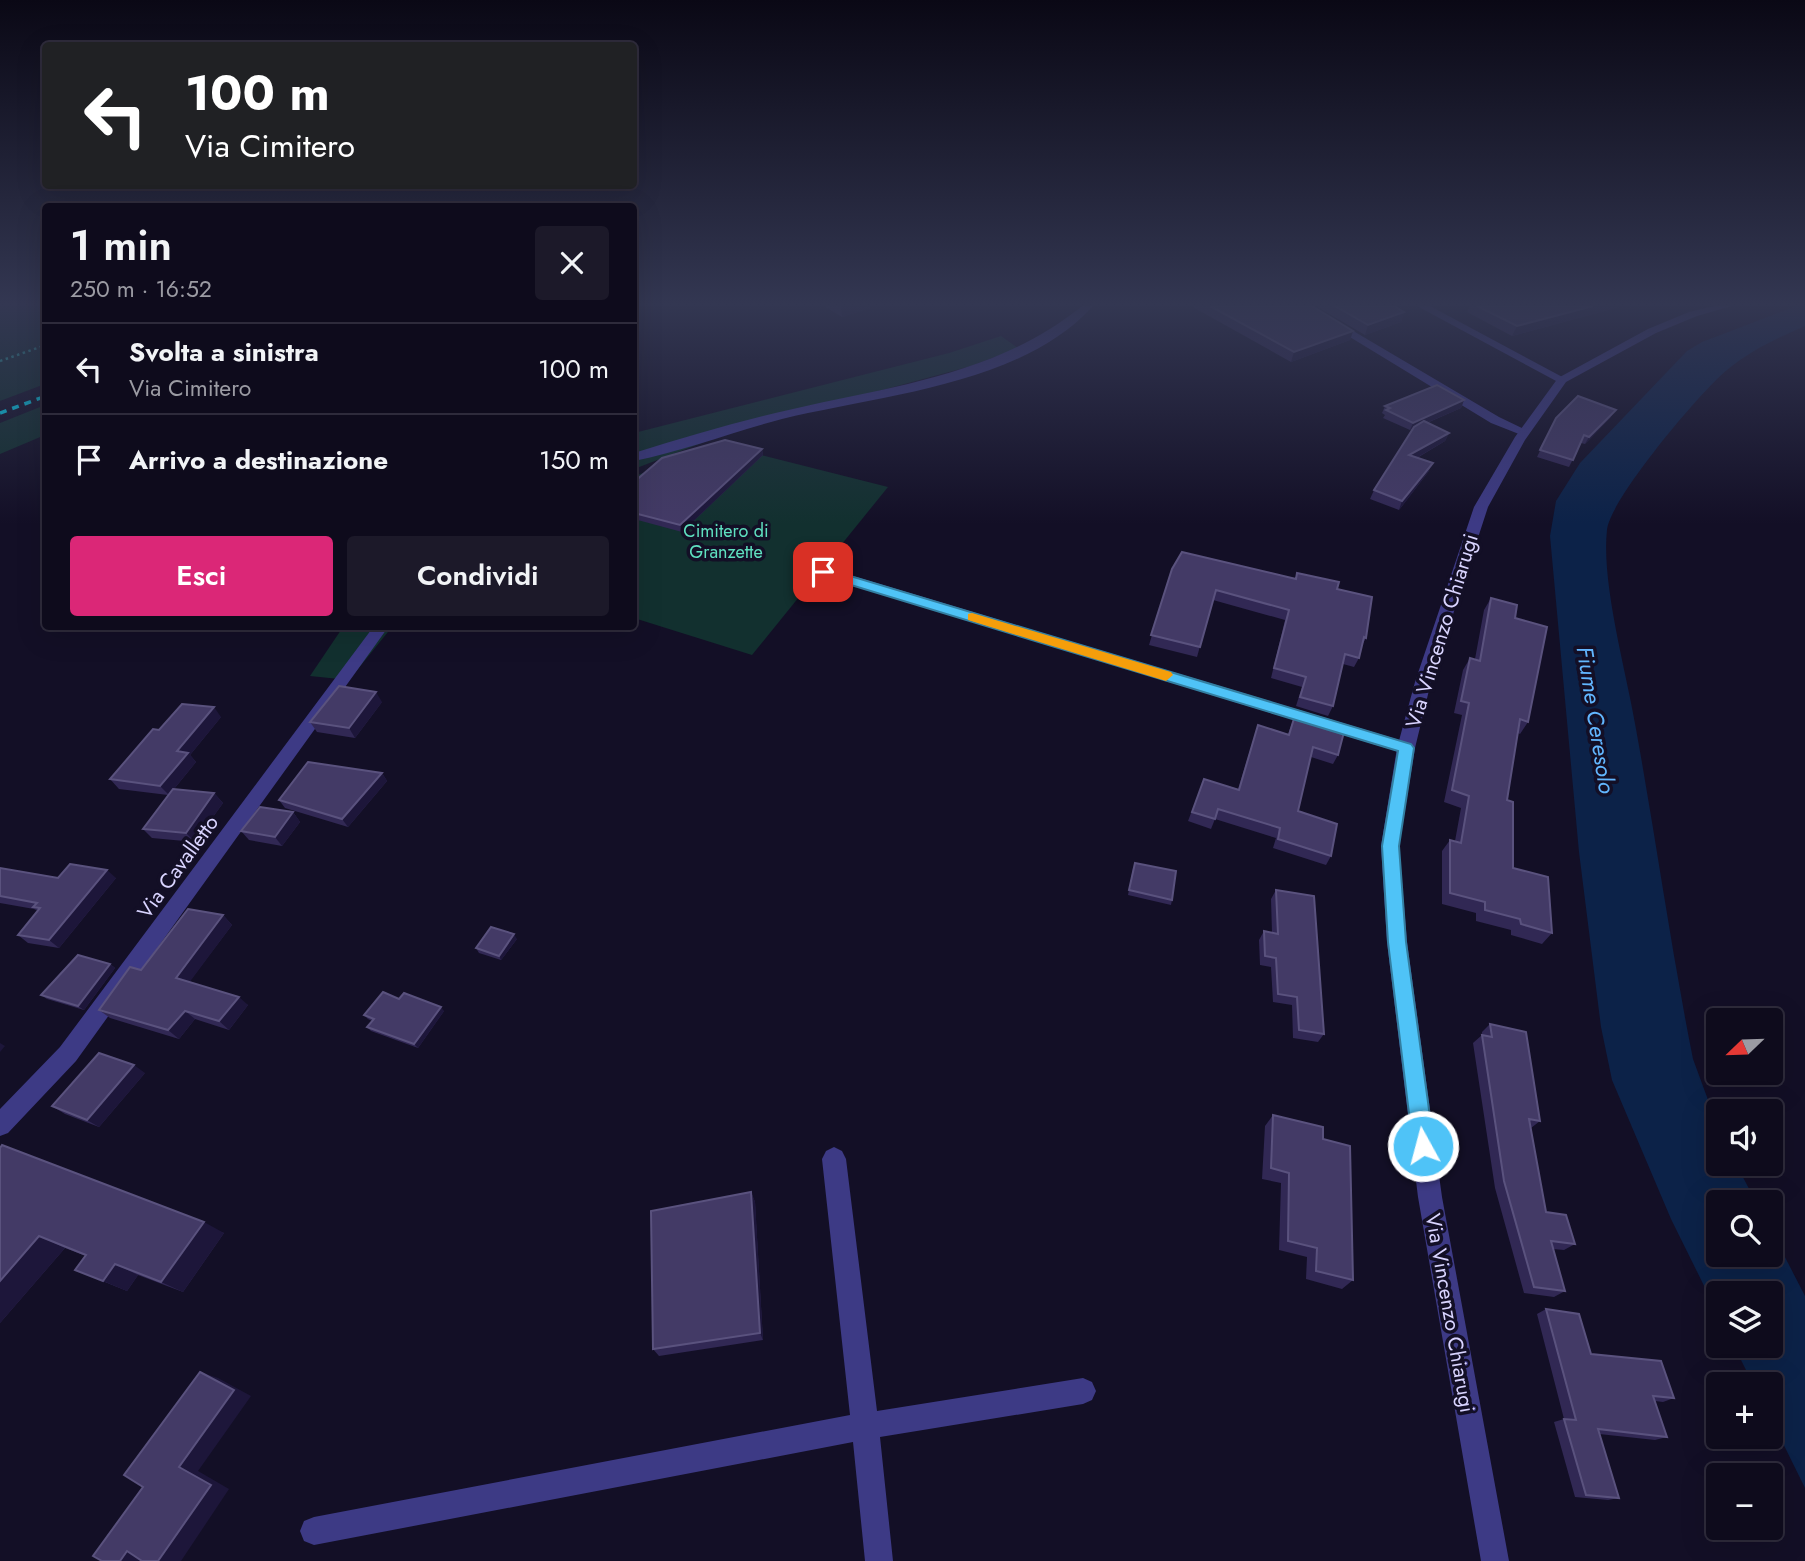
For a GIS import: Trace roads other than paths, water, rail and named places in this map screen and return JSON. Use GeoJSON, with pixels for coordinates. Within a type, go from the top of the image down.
{"type":"FeatureCollection","features":[{"type":"Feature","properties":{"kind":"street"},"geometry":{"type":"LineString","coordinates":[[637,456],[789,414],[940,379]]}},
{"type":"Feature","properties":{"kind":"street"},"geometry":{"type":"LineString","coordinates":[[1427,379],[1495,419],[1524,432]]}},
{"type":"Feature","properties":{"kind":"street","name":"Via Vincenzo Chiarugi"},"geometry":{"type":"LineString","coordinates":[[1491,1554],[1430,1197],[1397,942],[1391,846],[1406,748],[1423,682],[1481,507],[1524,432],[1562,380]]}},
{"type":"Feature","properties":{"kind":"street"},"geometry":{"type":"LineString","coordinates":[[823,572],[1406,748]]}},
{"type":"Feature","properties":{"kind":"street","name":"Via Cavalletto"},"geometry":{"type":"LineString","coordinates":[[0,1125],[68,1054],[379,630]]}},
{"type":"Feature","properties":{"kind":"street"},"geometry":{"type":"LineString","coordinates":[[834,1159],[879,1561]]}},
{"type":"Feature","properties":{"kind":"street"},"geometry":{"type":"LineString","coordinates":[[314,1531],[864,1426],[1083,1391]]}},
{"type":"Feature","properties":{"kind":"water","name":"Fiume Ceresolo"},"geometry":{"type":"Polygon","coordinates":[[[1660,379],[1718,379],[1658,446],[1623,495],[1607,530],[1606,552],[1611,602],[1636,729],[1693,1059],[1708,1099],[1706,1176],[1742,1176],[1750,1190],[1706,1190],[1706,1267],[1783,1267],[1783,1253],[1805,1296],[1805,1488],[1783,1443],[1783,1372],[1747,1372],[1740,1358],[1783,1358],[1783,1281],[1706,1281],[1706,1290],[1671,1219],[1612,1080],[1601,1027],[1579,852],[1550,536],[1556,501],[1580,463],[1660,379]]]}},
{"type":"Feature","properties":{"kind":"railway"},"geometry":{"type":"LineString","coordinates":[[0,413],[42,397]]}},
{"type":"Feature","properties":{"kind":"park label","name":"Cimitero di Granzette"},"geometry":{"type":"Point","coordinates":[726,541]}}]}
